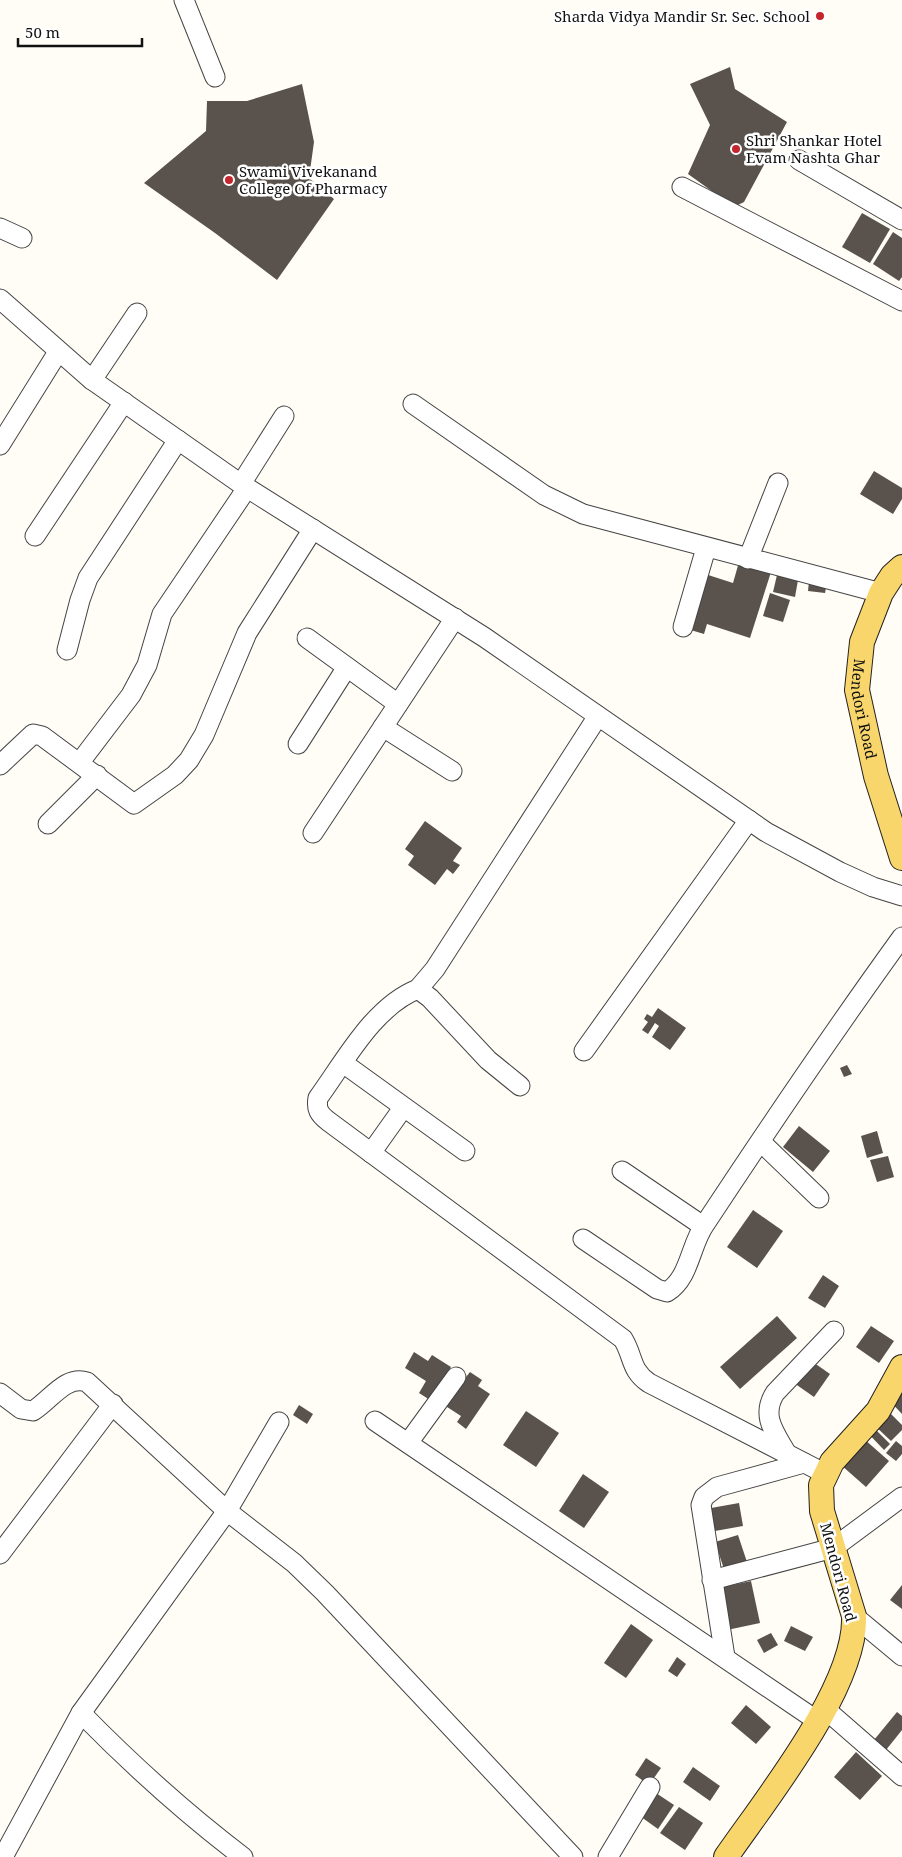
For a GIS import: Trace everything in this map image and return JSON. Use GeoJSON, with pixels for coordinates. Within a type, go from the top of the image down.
{"type":"FeatureCollection","features":[{"type":"Feature","properties":{"kind":"main road","name":"Mendori Road"},"geometry":{"type":"LineString","coordinates":[[894,578],[862,642],[857,690],[876,776],[902,858]]}},
{"type":"Feature","properties":{"kind":"main road","name":"Mendori Road"},"geometry":{"type":"LineString","coordinates":[[726,1857],[822,1716],[855,1633],[854,1616],[822,1511],[821,1485],[832,1462],[878,1411],[902,1367]]}},
{"type":"Feature","properties":{"kind":"street"},"geometry":{"type":"LineString","coordinates":[[184,0],[215,77]]}},
{"type":"Feature","properties":{"kind":"street"},"geometry":{"type":"LineString","coordinates":[[799,160],[902,220]]}},
{"type":"Feature","properties":{"kind":"street"},"geometry":{"type":"LineString","coordinates":[[682,187],[902,301]]}},
{"type":"Feature","properties":{"kind":"street"},"geometry":{"type":"LineString","coordinates":[[0,228],[22,238]]}},
{"type":"Feature","properties":{"kind":"street"},"geometry":{"type":"LineString","coordinates":[[2,306],[92,380],[244,486],[455,618],[766,832],[840,872],[902,896]]}},
{"type":"Feature","properties":{"kind":"street"},"geometry":{"type":"LineString","coordinates":[[92,380],[137,313]]}},
{"type":"Feature","properties":{"kind":"street"},"geometry":{"type":"LineString","coordinates":[[0,445],[58,352]]}},
{"type":"Feature","properties":{"kind":"street"},"geometry":{"type":"LineString","coordinates":[[35,536],[124,402]]}},
{"type":"Feature","properties":{"kind":"street"},"geometry":{"type":"LineString","coordinates":[[413,404],[544,495],[565,506],[609,522],[748,559],[894,578]]}},
{"type":"Feature","properties":{"kind":"street"},"geometry":{"type":"LineString","coordinates":[[80,762],[131,695],[147,665],[162,614],[244,486],[284,416]]}},
{"type":"Feature","properties":{"kind":"street"},"geometry":{"type":"LineString","coordinates":[[67,650],[80,600],[88,578],[178,440]]}},
{"type":"Feature","properties":{"kind":"street"},"geometry":{"type":"LineString","coordinates":[[748,559],[778,483]]}},
{"type":"Feature","properties":{"kind":"street"},"geometry":{"type":"LineString","coordinates":[[0,765],[33,734],[42,736],[80,762],[134,804],[175,774],[189,760],[204,735],[247,633],[313,529]]}},
{"type":"Feature","properties":{"kind":"street"},"geometry":{"type":"LineString","coordinates":[[683,627],[706,548]]}},
{"type":"Feature","properties":{"kind":"street"},"geometry":{"type":"LineString","coordinates":[[313,833],[455,618]]}},
{"type":"Feature","properties":{"kind":"street"},"geometry":{"type":"LineString","coordinates":[[308,638],[398,704]]}},
{"type":"Feature","properties":{"kind":"street"},"geometry":{"type":"LineString","coordinates":[[298,744],[347,666]]}},
{"type":"Feature","properties":{"kind":"street"},"geometry":{"type":"LineString","coordinates":[[598,716],[435,969],[418,989],[383,1010],[318,1098],[316,1106],[321,1116],[623,1339],[630,1351],[633,1366],[639,1376],[648,1383],[826,1474]]}},
{"type":"Feature","properties":{"kind":"street"},"geometry":{"type":"LineString","coordinates":[[383,727],[452,771]]}},
{"type":"Feature","properties":{"kind":"street"},"geometry":{"type":"LineString","coordinates":[[48,824],[97,775]]}},
{"type":"Feature","properties":{"kind":"street"},"geometry":{"type":"LineString","coordinates":[[584,1051],[749,820]]}},
{"type":"Feature","properties":{"kind":"street"},"geometry":{"type":"LineString","coordinates":[[583,1239],[657,1288],[667,1292],[678,1286],[703,1226],[761,1142],[809,1067],[902,936]]}},
{"type":"Feature","properties":{"kind":"street"},"geometry":{"type":"LineString","coordinates":[[418,989],[430,998],[488,1060],[520,1086]]}},
{"type":"Feature","properties":{"kind":"street"},"geometry":{"type":"LineString","coordinates":[[343,1063],[465,1151]]}},
{"type":"Feature","properties":{"kind":"street"},"geometry":{"type":"LineString","coordinates":[[371,1153],[403,1108]]}},
{"type":"Feature","properties":{"kind":"street"},"geometry":{"type":"LineString","coordinates":[[761,1142],[819,1198]]}},
{"type":"Feature","properties":{"kind":"street"},"geometry":{"type":"LineString","coordinates":[[622,1171],[703,1226]]}},
{"type":"Feature","properties":{"kind":"street"},"geometry":{"type":"LineString","coordinates":[[796,1460],[771,1426],[767,1414],[769,1403],[775,1394],[834,1331]]}},
{"type":"Feature","properties":{"kind":"street"},"geometry":{"type":"LineString","coordinates":[[408,1443],[456,1377]]}},
{"type":"Feature","properties":{"kind":"street"},"geometry":{"type":"LineString","coordinates":[[0,1393],[21,1409],[33,1411],[44,1404],[67,1383],[78,1379],[87,1382],[227,1511],[294,1563],[325,1593],[573,1857]]}},
{"type":"Feature","properties":{"kind":"street"},"geometry":{"type":"LineString","coordinates":[[0,1554],[113,1404]]}},
{"type":"Feature","properties":{"kind":"street"},"geometry":{"type":"LineString","coordinates":[[376,1421],[725,1658],[822,1716],[902,1776]]}},
{"type":"Feature","properties":{"kind":"street"},"geometry":{"type":"LineString","coordinates":[[3,1857],[81,1713],[227,1511],[279,1422]]}},
{"type":"Feature","properties":{"kind":"street"},"geometry":{"type":"LineString","coordinates":[[725,1658],[701,1505],[704,1497],[717,1487],[796,1460]]}},
{"type":"Feature","properties":{"kind":"street"},"geometry":{"type":"LineString","coordinates":[[712,1580],[834,1548],[902,1497]]}},
{"type":"Feature","properties":{"kind":"street"},"geometry":{"type":"LineString","coordinates":[[854,1616],[902,1656]]}},
{"type":"Feature","properties":{"kind":"street"},"geometry":{"type":"LineString","coordinates":[[81,1713],[172,1800],[243,1857]]}},
{"type":"Feature","properties":{"kind":"street"},"geometry":{"type":"LineString","coordinates":[[608,1857],[650,1787]]}},
{"type":"Feature","properties":{"kind":"building","name":"Shri Shankar Hotel Evam Nashta Ghar"},"geometry":{"type":"Polygon","coordinates":[[[730,67],[735,89],[787,122],[744,202],[734,207],[688,174],[710,125],[690,84],[730,67]]]}},
{"type":"Feature","properties":{"kind":"building","name":"Swami Vivekanand College Of Pharmacy"},"geometry":{"type":"Polygon","coordinates":[[[302,84],[314,142],[309,178],[334,199],[277,280],[144,183],[206,131],[207,101],[247,101],[302,84]]]}},
{"type":"Feature","properties":{"kind":"building"},"geometry":{"type":"Polygon","coordinates":[[[862,213],[890,229],[870,263],[842,247],[862,213]]]}},
{"type":"Feature","properties":{"kind":"building"},"geometry":{"type":"Polygon","coordinates":[[[893,232],[902,238],[902,277],[899,281],[873,264],[893,232]]]}},
{"type":"Feature","properties":{"kind":"building"},"geometry":{"type":"Polygon","coordinates":[[[874,471],[902,488],[902,499],[893,514],[860,494],[874,471]]]}},
{"type":"Feature","properties":{"kind":"building"},"geometry":{"type":"Polygon","coordinates":[[[739,562],[771,572],[750,638],[707,624],[704,634],[684,628],[702,573],[733,583],[739,562]]]}},
{"type":"Feature","properties":{"kind":"building"},"geometry":{"type":"Polygon","coordinates":[[[777,575],[798,580],[795,597],[773,592],[777,575]]]}},
{"type":"Feature","properties":{"kind":"building"},"geometry":{"type":"Polygon","coordinates":[[[809,581],[827,583],[825,593],[808,591],[809,581]]]}},
{"type":"Feature","properties":{"kind":"building"},"geometry":{"type":"Polygon","coordinates":[[[770,593],[790,600],[783,622],[763,616],[770,593]]]}},
{"type":"Feature","properties":{"kind":"building"},"geometry":{"type":"Polygon","coordinates":[[[425,821],[462,848],[453,861],[460,865],[453,874],[447,869],[435,885],[408,865],[414,856],[405,849],[425,821]]]}},
{"type":"Feature","properties":{"kind":"building"},"geometry":{"type":"Polygon","coordinates":[[[658,1008],[686,1028],[670,1050],[652,1037],[659,1026],[655,1023],[648,1034],[642,1030],[648,1022],[644,1019],[647,1014],[652,1017],[658,1008]]]}},
{"type":"Feature","properties":{"kind":"building"},"geometry":{"type":"Polygon","coordinates":[[[847,1065],[852,1074],[844,1077],[840,1068],[847,1065]]]}},
{"type":"Feature","properties":{"kind":"building"},"geometry":{"type":"Polygon","coordinates":[[[799,1126],[830,1151],[813,1172],[783,1147],[799,1126]]]}},
{"type":"Feature","properties":{"kind":"building"},"geometry":{"type":"Polygon","coordinates":[[[877,1131],[883,1153],[867,1158],[861,1136],[877,1131]]]}},
{"type":"Feature","properties":{"kind":"building"},"geometry":{"type":"Polygon","coordinates":[[[888,1156],[894,1177],[877,1182],[870,1160],[888,1156]]]}},
{"type":"Feature","properties":{"kind":"building"},"geometry":{"type":"Polygon","coordinates":[[[753,1210],[783,1231],[757,1268],[727,1247],[753,1210]]]}},
{"type":"Feature","properties":{"kind":"building"},"geometry":{"type":"Polygon","coordinates":[[[823,1275],[839,1286],[825,1308],[808,1298],[823,1275]]]}},
{"type":"Feature","properties":{"kind":"building"},"geometry":{"type":"Polygon","coordinates":[[[777,1316],[797,1338],[740,1389],[720,1367],[777,1316]]]}},
{"type":"Feature","properties":{"kind":"building"},"geometry":{"type":"Polygon","coordinates":[[[871,1326],[894,1341],[879,1363],[856,1347],[871,1326]]]}},
{"type":"Feature","properties":{"kind":"building"},"geometry":{"type":"Polygon","coordinates":[[[414,1352],[428,1361],[432,1355],[451,1367],[430,1400],[419,1393],[426,1381],[405,1368],[414,1352]]]}},
{"type":"Feature","properties":{"kind":"building"},"geometry":{"type":"Polygon","coordinates":[[[810,1360],[830,1374],[814,1397],[794,1383],[810,1360]]]}},
{"type":"Feature","properties":{"kind":"building"},"geometry":{"type":"Polygon","coordinates":[[[470,1372],[482,1380],[478,1386],[490,1394],[466,1429],[457,1422],[461,1416],[444,1405],[470,1372]]]}},
{"type":"Feature","properties":{"kind":"building"},"geometry":{"type":"Polygon","coordinates":[[[902,1385],[902,1414],[888,1399],[902,1385]]]}},
{"type":"Feature","properties":{"kind":"building"},"geometry":{"type":"Polygon","coordinates":[[[299,1405],[313,1414],[307,1424],[293,1415],[299,1405]]]}},
{"type":"Feature","properties":{"kind":"building"},"geometry":{"type":"Polygon","coordinates":[[[887,1410],[902,1425],[902,1430],[891,1441],[873,1424],[887,1410]]]}},
{"type":"Feature","properties":{"kind":"building"},"geometry":{"type":"Polygon","coordinates":[[[526,1411],[559,1433],[536,1467],[503,1445],[526,1411]]]}},
{"type":"Feature","properties":{"kind":"building"},"geometry":{"type":"Polygon","coordinates":[[[871,1425],[890,1444],[884,1450],[865,1430],[871,1425]]]}},
{"type":"Feature","properties":{"kind":"building"},"geometry":{"type":"Polygon","coordinates":[[[864,1439],[889,1461],[866,1487],[841,1465],[864,1439]]]}},
{"type":"Feature","properties":{"kind":"building"},"geometry":{"type":"Polygon","coordinates":[[[896,1441],[902,1446],[902,1454],[896,1461],[886,1453],[896,1441]]]}},
{"type":"Feature","properties":{"kind":"building"},"geometry":{"type":"Polygon","coordinates":[[[583,1474],[609,1492],[584,1528],[559,1511],[583,1474]]]}},
{"type":"Feature","properties":{"kind":"building"},"geometry":{"type":"Polygon","coordinates":[[[739,1503],[743,1526],[715,1531],[711,1508],[739,1503]]]}},
{"type":"Feature","properties":{"kind":"building"},"geometry":{"type":"Polygon","coordinates":[[[738,1535],[749,1568],[726,1575],[715,1542],[738,1535]]]}},
{"type":"Feature","properties":{"kind":"building"},"geometry":{"type":"Polygon","coordinates":[[[751,1581],[760,1623],[727,1630],[718,1588],[751,1581]]]}},
{"type":"Feature","properties":{"kind":"building"},"geometry":{"type":"Polygon","coordinates":[[[902,1585],[902,1609],[890,1600],[902,1585]]]}},
{"type":"Feature","properties":{"kind":"building"},"geometry":{"type":"Polygon","coordinates":[[[631,1624],[653,1640],[626,1678],[604,1663],[631,1624]]]}},
{"type":"Feature","properties":{"kind":"building"},"geometry":{"type":"Polygon","coordinates":[[[791,1626],[813,1637],[805,1651],[784,1641],[791,1626]]]}},
{"type":"Feature","properties":{"kind":"building"},"geometry":{"type":"Polygon","coordinates":[[[771,1633],[778,1645],[764,1653],[757,1640],[771,1633]]]}},
{"type":"Feature","properties":{"kind":"building"},"geometry":{"type":"Polygon","coordinates":[[[677,1657],[686,1664],[677,1677],[668,1671],[677,1657]]]}},
{"type":"Feature","properties":{"kind":"building"},"geometry":{"type":"Polygon","coordinates":[[[746,1705],[771,1727],[756,1744],[731,1723],[746,1705]]]}},
{"type":"Feature","properties":{"kind":"building"},"geometry":{"type":"Polygon","coordinates":[[[897,1712],[902,1716],[902,1730],[886,1750],[874,1740],[897,1712]]]}},
{"type":"Feature","properties":{"kind":"building"},"geometry":{"type":"Polygon","coordinates":[[[856,1752],[882,1776],[860,1800],[834,1777],[856,1752]]]}},
{"type":"Feature","properties":{"kind":"building"},"geometry":{"type":"Polygon","coordinates":[[[646,1758],[661,1768],[649,1785],[635,1775],[646,1758]]]}},
{"type":"Feature","properties":{"kind":"building"},"geometry":{"type":"Polygon","coordinates":[[[693,1767],[720,1786],[710,1801],[683,1782],[693,1767]]]}},
{"type":"Feature","properties":{"kind":"building"},"geometry":{"type":"Polygon","coordinates":[[[653,1791],[674,1805],[658,1829],[637,1814],[653,1791]]]}},
{"type":"Feature","properties":{"kind":"building"},"geometry":{"type":"Polygon","coordinates":[[[679,1807],[703,1823],[685,1850],[660,1833],[679,1807]]]}},
{"type":"Feature","properties":{"kind":"place","name":"Sharda Vidya Mandir Sr. Sec. School"},"geometry":{"type":"Point","coordinates":[820,16]}},
{"type":"Feature","properties":{"kind":"place","name":"Shri Shankar Hotel Evam Nashta Ghar"},"geometry":{"type":"Point","coordinates":[736,149]}},
{"type":"Feature","properties":{"kind":"place","name":"Swami Vivekanand College Of Pharmacy"},"geometry":{"type":"Point","coordinates":[229,180]}}]}
